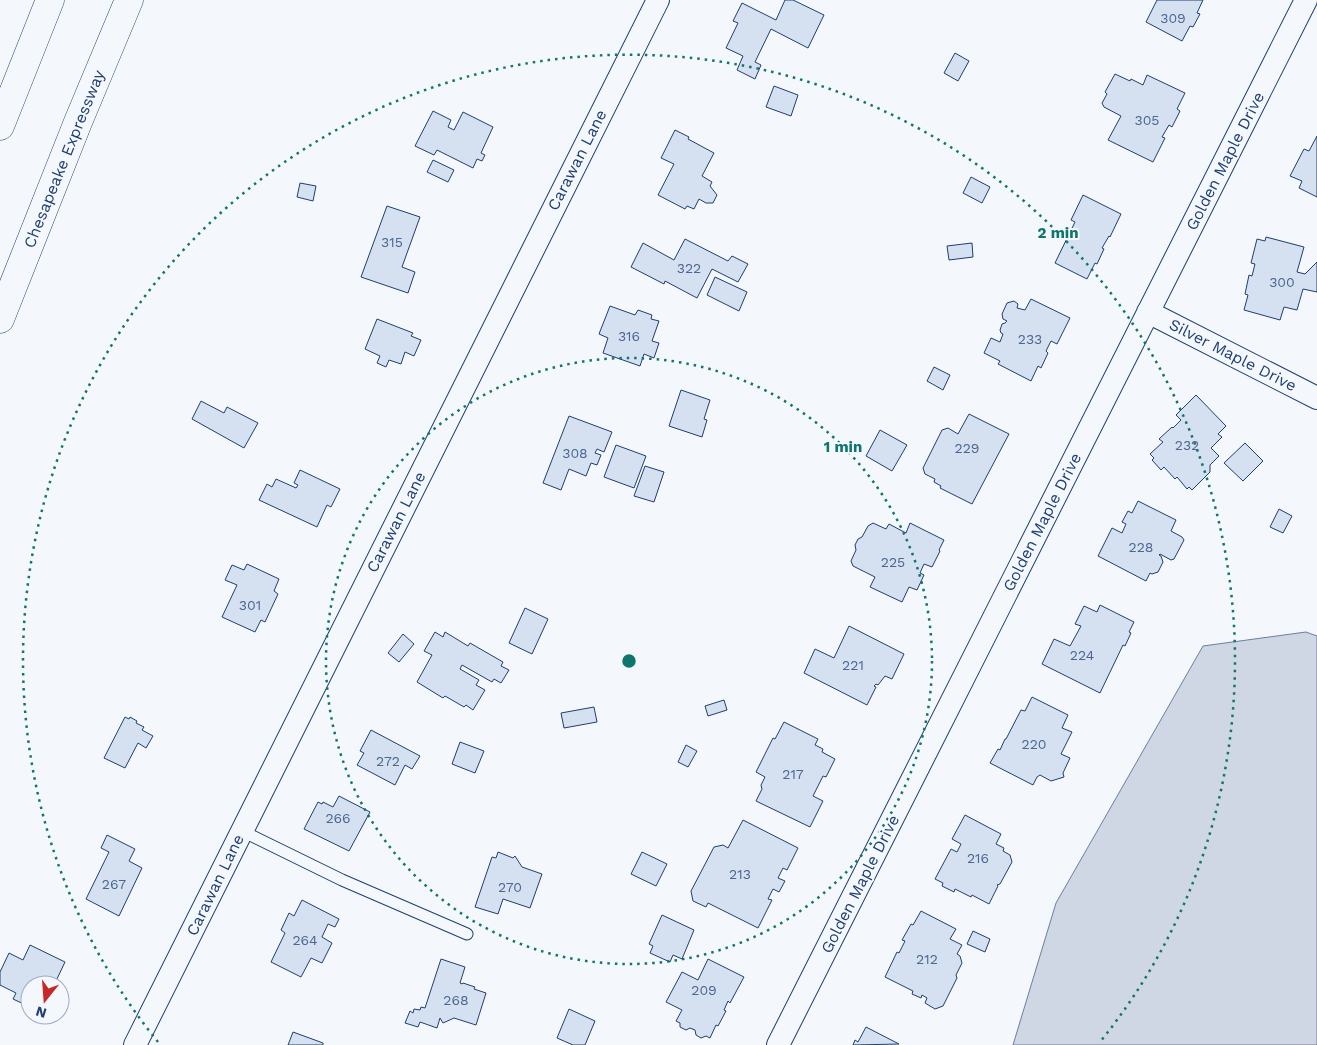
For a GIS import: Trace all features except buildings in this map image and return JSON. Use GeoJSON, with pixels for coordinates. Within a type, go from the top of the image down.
{"type":"FeatureCollection","features":[{"type":"Feature","properties":{"kind":"highway"},"geometry":{"type":"LineString","coordinates":[[0,126],[50,0]]}},
{"type":"Feature","properties":{"kind":"highway","name":"Chesapeake Expressway"},"geometry":{"type":"LineString","coordinates":[[0,318],[78,122],[130,0]]}},
{"type":"Feature","properties":{"kind":"highway"},"geometry":{"type":"LineString","coordinates":[[78,122],[146,0]]}},
{"type":"Feature","properties":{"kind":"street","name":"Carawan Lane"},"geometry":{"type":"LineString","coordinates":[[135,1045],[658,0]]}},
{"type":"Feature","properties":{"kind":"street","name":"Golden Maple Drive"},"geometry":{"type":"LineString","coordinates":[[778,1045],[1306,0]]}},
{"type":"Feature","properties":{"kind":"street","name":"Silver Maple Drive"},"geometry":{"type":"LineString","coordinates":[[1148,312],[1317,398]]}},
{"type":"Feature","properties":{"kind":"lane"},"geometry":{"type":"LineString","coordinates":[[242,831],[342,880],[467,934]]}},
{"type":"Feature","properties":{"kind":"shaded area"},"geometry":{"type":"Polygon","coordinates":[[[1306,632],[1317,636],[1317,1045],[1013,1045],[1056,903],[1203,646],[1306,632]]]}}]}
